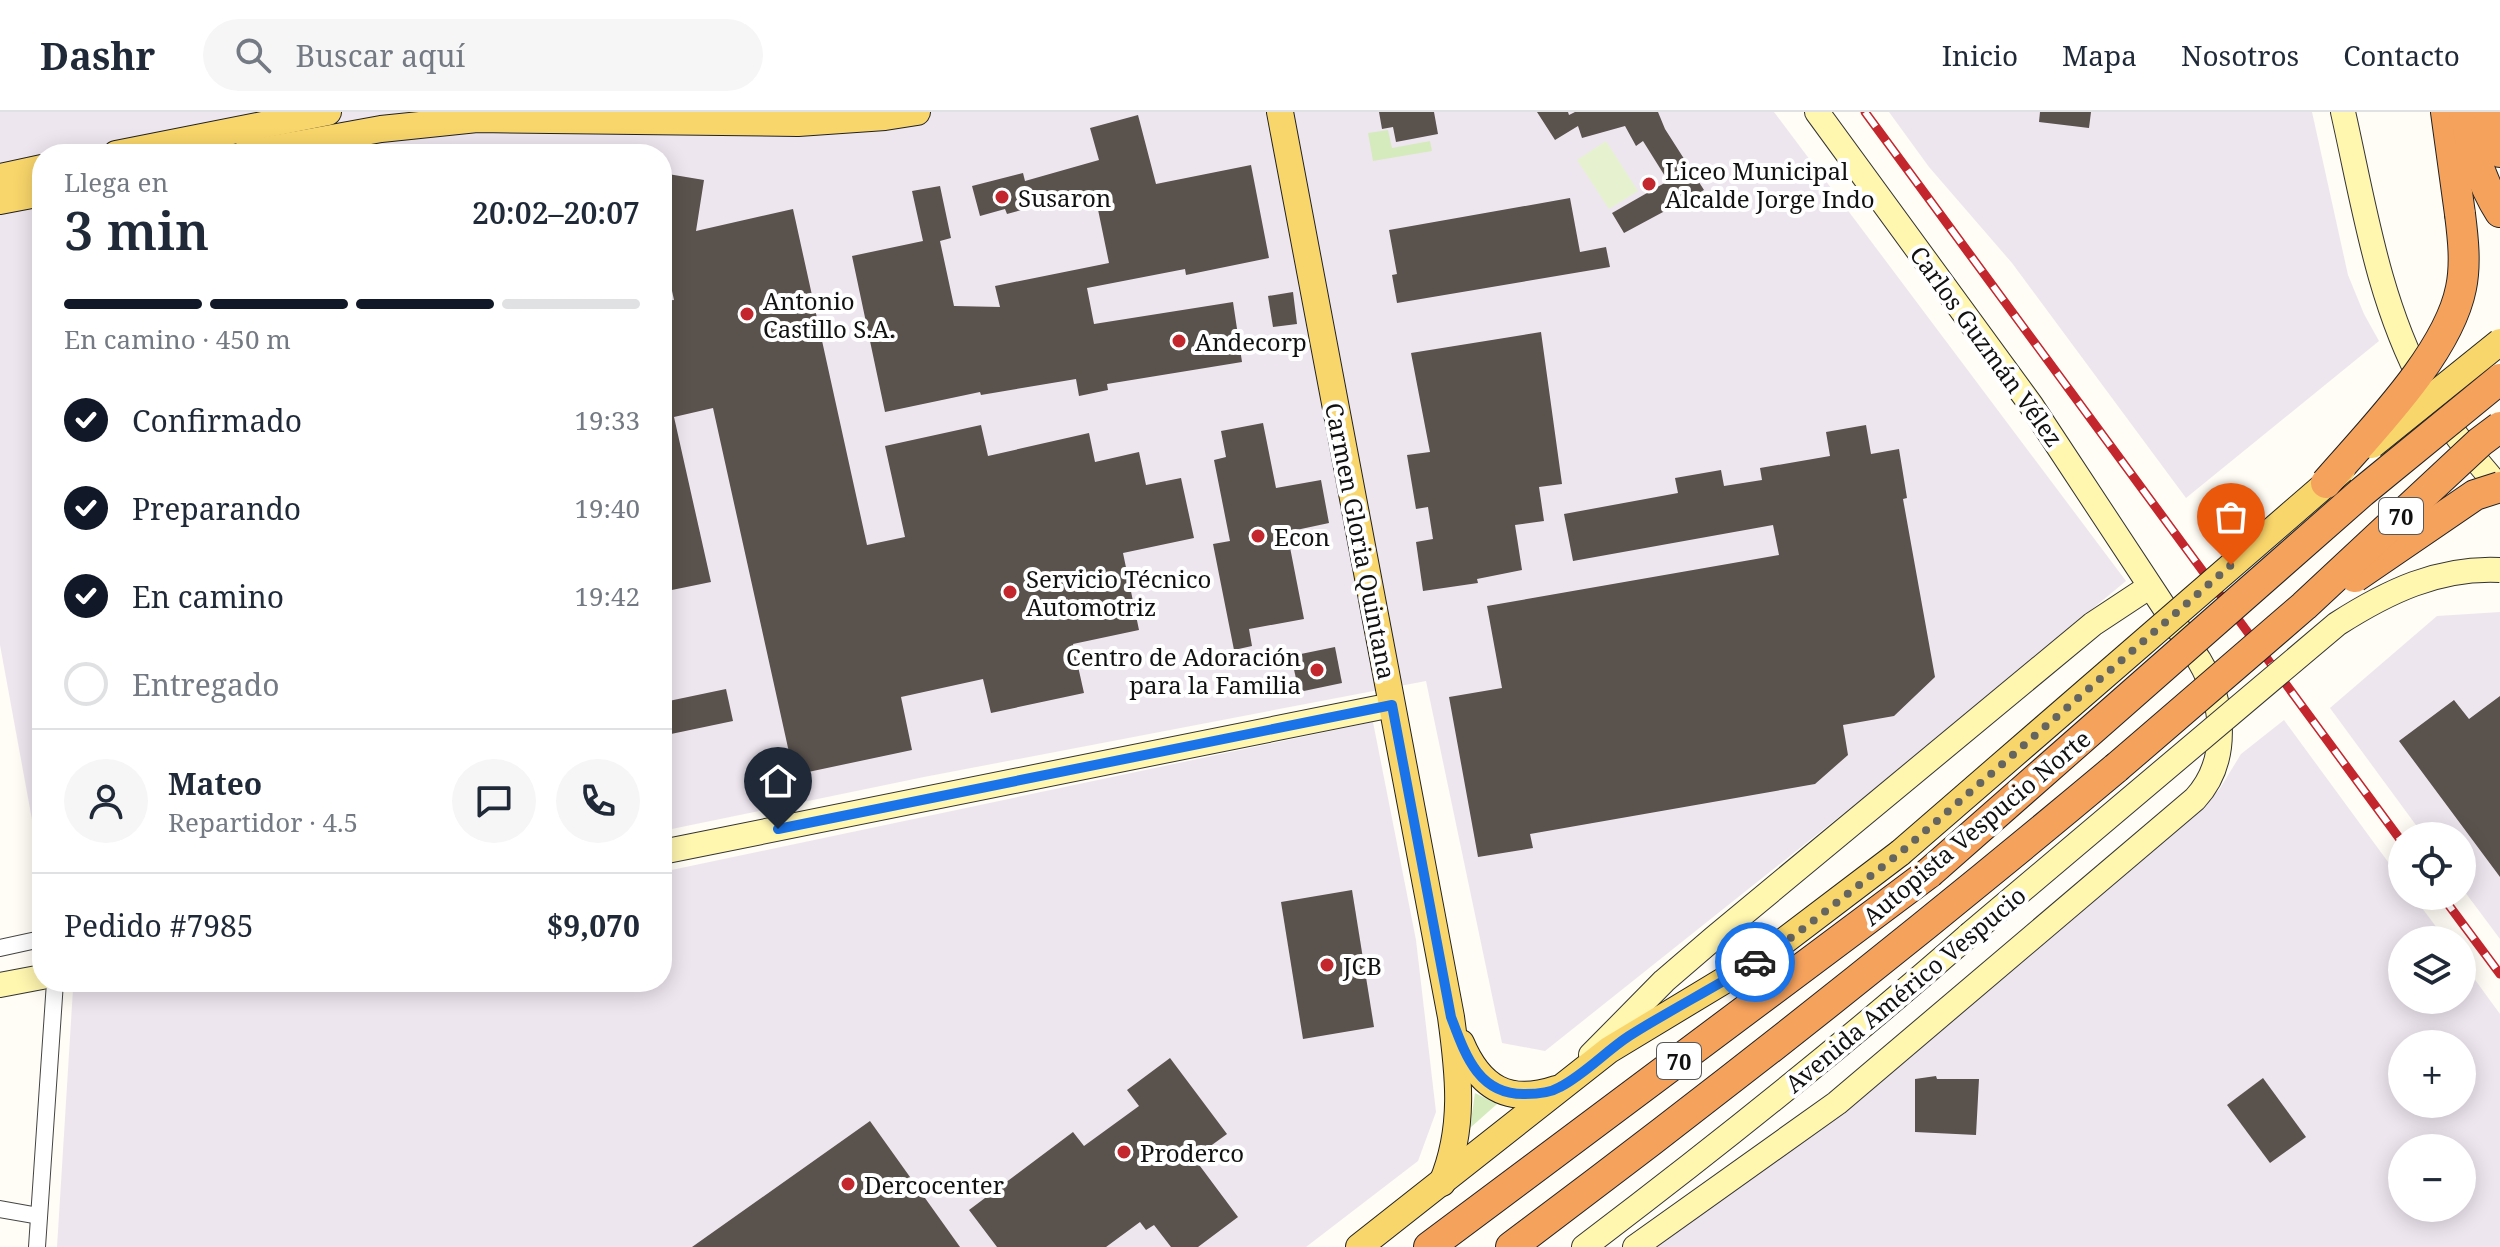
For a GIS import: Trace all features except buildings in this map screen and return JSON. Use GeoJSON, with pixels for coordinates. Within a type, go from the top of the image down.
{"type":"FeatureCollection","features":[{"type":"Feature","properties":{"kind":"highway"},"geometry":{"type":"LineString","coordinates":[[2326,483],[2412,380],[2449,322],[2461,288],[2460,214],[2446,112]]}},
{"type":"Feature","properties":{"kind":"highway"},"geometry":{"type":"LineString","coordinates":[[2464,112],[2479,171],[2500,212]]}},
{"type":"Feature","properties":{"kind":"highway"},"geometry":{"type":"LineString","coordinates":[[2490,112],[2500,152]]}},
{"type":"Feature","properties":{"kind":"highway","name":"Autopista Vespucio Norte"},"geometry":{"type":"LineString","coordinates":[[1429,1247],[1929,873],[2362,492],[2500,379]]}},
{"type":"Feature","properties":{"kind":"highway","name":"Autopista Vespucio Norte"},"geometry":{"type":"LineString","coordinates":[[1511,1247],[1661,1135],[1949,908],[2304,606],[2480,442],[2500,427]]}},
{"type":"Feature","properties":{"kind":"highway"},"geometry":{"type":"LineString","coordinates":[[2304,606],[2389,556],[2475,495],[2500,487]]}},
{"type":"Feature","properties":{"kind":"main road"},"geometry":{"type":"LineString","coordinates":[[166,144],[328,112]]}},
{"type":"Feature","properties":{"kind":"main road"},"geometry":{"type":"LineString","coordinates":[[297,144],[431,122],[598,116],[798,123],[917,112]]}},
{"type":"Feature","properties":{"kind":"main road","name":"Carmen Gloria Quintana"},"geometry":{"type":"LineString","coordinates":[[1280,112],[1451,1017],[1460,1080],[1459,1109],[1455,1146],[1442,1183]]}},
{"type":"Feature","properties":{"kind":"main road"},"geometry":{"type":"LineString","coordinates":[[0,177],[32,170]]}},
{"type":"Feature","properties":{"kind":"main road"},"geometry":{"type":"LineString","coordinates":[[0,201],[32,195]]}},
{"type":"Feature","properties":{"kind":"main road"},"geometry":{"type":"LineString","coordinates":[[1359,1247],[1630,1036],[1795,935],[1900,853],[2326,483],[2500,342]]}},
{"type":"Feature","properties":{"kind":"main road","name":"Carmen Gloria Quintana"},"geometry":{"type":"LineString","coordinates":[[1451,1017],[1474,1069],[1491,1086],[1518,1094],[1541,1093],[1561,1087]]}},
{"type":"Feature","properties":{"kind":"street","name":"Carlos Guzmán Vélez"},"geometry":{"type":"LineString","coordinates":[[1817,112],[2031,405],[2149,587]]}},
{"type":"Feature","properties":{"kind":"street"},"geometry":{"type":"LineString","coordinates":[[2343,112],[2382,284],[2403,341],[2425,388],[2500,487]]}},
{"type":"Feature","properties":{"kind":"street","name":"Avenida Américo Vespucio"},"geometry":{"type":"LineString","coordinates":[[1584,1247],[1744,1125],[1882,1012],[2337,624],[2384,595],[2423,579],[2477,570],[2500,570]]}},
{"type":"Feature","properties":{"kind":"street"},"geometry":{"type":"LineString","coordinates":[[1561,1087],[1639,1005],[1704,946],[2093,624],[2149,587]]}},
{"type":"Feature","properties":{"kind":"street","name":"Avenida Américo Vespucio"},"geometry":{"type":"LineString","coordinates":[[1635,1247],[1837,1103],[2083,896],[2202,791],[2218,751],[2220,726],[2214,692],[2199,660],[2149,587]]}},
{"type":"Feature","properties":{"kind":"street"},"geometry":{"type":"LineString","coordinates":[[672,850],[1392,705]]}},
{"type":"Feature","properties":{"kind":"street"},"geometry":{"type":"LineString","coordinates":[[0,948],[32,941]]}},
{"type":"Feature","properties":{"kind":"street"},"geometry":{"type":"LineString","coordinates":[[0,985],[32,979]]}},
{"type":"Feature","properties":{"kind":"street"},"geometry":{"type":"LineString","coordinates":[[37,1247],[54,992]]}},
{"type":"Feature","properties":{"kind":"street"},"geometry":{"type":"LineString","coordinates":[[0,1209],[39,1216]]}},
{"type":"Feature","properties":{"kind":"shaded area"},"geometry":{"type":"Polygon","coordinates":[[[0,112],[1774,112],[2126,581],[1869,793],[1545,1051],[1502,1043],[1426,681],[924,777],[672,829],[672,144],[32,144],[32,819],[0,645],[0,112]]]}},
{"type":"Feature","properties":{"kind":"shaded area"},"geometry":{"type":"Polygon","coordinates":[[[1889,112],[2312,112],[2348,275],[2379,341],[2186,498],[2012,263],[1929,167],[1889,112]]]}},
{"type":"Feature","properties":{"kind":"shaded area"},"geometry":{"type":"Polygon","coordinates":[[[2500,612],[2500,939],[2476,907],[2476,822],[2414,822],[2330,708],[2437,616],[2500,612]]]}},
{"type":"Feature","properties":{"kind":"shaded area"},"geometry":{"type":"Polygon","coordinates":[[[2284,720],[2388,862],[2388,910],[2424,910],[2436,926],[2388,926],[2388,1014],[2476,1014],[2476,981],[2500,1014],[2500,1247],[1657,1247],[1747,1181],[2219,790],[2241,754],[2284,720]]]}},
{"type":"Feature","properties":{"kind":"shaded area"},"geometry":{"type":"Polygon","coordinates":[[[1373,722],[1416,940],[1436,1112],[1418,1161],[1306,1247],[57,1247],[73,992],[672,992],[672,870],[1373,722]]]}},
{"type":"Feature","properties":{"kind":"green space"},"geometry":{"type":"Polygon","coordinates":[[[1388,130],[1392,148],[1430,141],[1432,151],[1373,161],[1368,133],[1388,130]]]}},
{"type":"Feature","properties":{"kind":"green space"},"geometry":{"type":"Polygon","coordinates":[[[1606,141],[1638,191],[1609,209],[1577,160],[1606,141]]]}},
{"type":"Feature","properties":{"kind":"green space"},"geometry":{"type":"Polygon","coordinates":[[[1475,1093],[1497,1104],[1470,1128],[1475,1093]]]}},
{"type":"Feature","properties":{"kind":"railway"},"geometry":{"type":"LineString","coordinates":[[1865,112],[2388,823]]}},
{"type":"Feature","properties":{"kind":"railway"},"geometry":{"type":"LineString","coordinates":[[2452,910],[2500,974]]}},
{"type":"Feature","properties":{"kind":"way so far"},"geometry":{"type":"LineString","coordinates":[[1755,962],[1795,935],[1900,853],[2231,565]]}},
{"type":"Feature","properties":{"kind":"place","name":"Liceo Municipal Alcalde Jorge Indo"},"geometry":{"type":"Point","coordinates":[1649,184]}},
{"type":"Feature","properties":{"kind":"place","name":"Susaron"},"geometry":{"type":"Point","coordinates":[1002,197]}},
{"type":"Feature","properties":{"kind":"place","name":"Antonio Castillo S.A."},"geometry":{"type":"Point","coordinates":[747,314]}},
{"type":"Feature","properties":{"kind":"place","name":"Andecorp"},"geometry":{"type":"Point","coordinates":[1179,341]}},
{"type":"Feature","properties":{"kind":"place","name":"Econ"},"geometry":{"type":"Point","coordinates":[1258,536]}},
{"type":"Feature","properties":{"kind":"place","name":"Servicio Técnico Automotriz"},"geometry":{"type":"Point","coordinates":[1010,592]}},
{"type":"Feature","properties":{"kind":"place","name":"Centro de Adoración para la Familia"},"geometry":{"type":"Point","coordinates":[1317,670]}},
{"type":"Feature","properties":{"kind":"place","name":"JCB"},"geometry":{"type":"Point","coordinates":[1327,965]}},
{"type":"Feature","properties":{"kind":"place","name":"Proderco"},"geometry":{"type":"Point","coordinates":[1124,1152]}},
{"type":"Feature","properties":{"kind":"place","name":"Dercocenter"},"geometry":{"type":"Point","coordinates":[848,1184]}},
{"type":"Feature","properties":{"kind":"route"},"geometry":{"type":"LineString","coordinates":[[778,829],[1392,705],[1451,1017],[1471,1064],[1487,1084],[1506,1093],[1518,1094],[1541,1093],[1561,1087],[1630,1036],[1755,962]]}}]}
